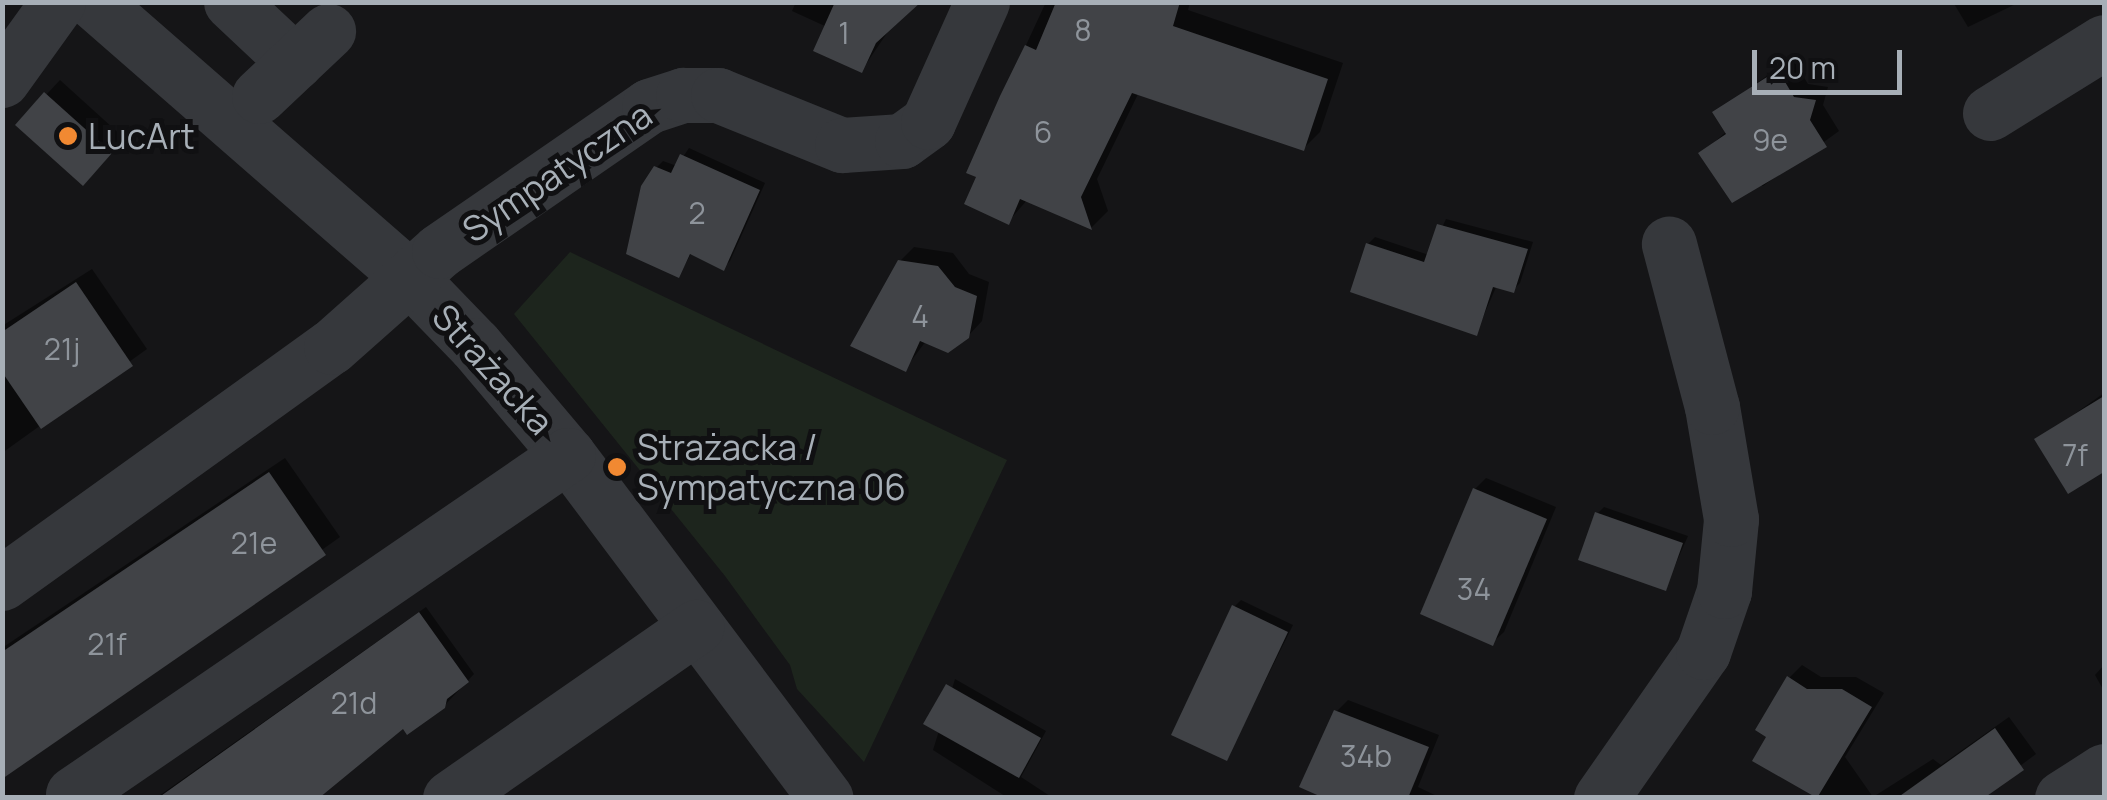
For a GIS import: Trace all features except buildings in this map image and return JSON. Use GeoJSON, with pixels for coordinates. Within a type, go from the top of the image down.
{"type":"FeatureCollection","features":[{"type":"Feature","properties":{"kind":"street"},"geometry":{"type":"LineString","coordinates":[[2,80],[58,2]]}},
{"type":"Feature","properties":{"kind":"street","name":"Strażacka"},"geometry":{"type":"LineString","coordinates":[[94,2],[410,278],[568,455],[826,798]]}},
{"type":"Feature","properties":{"kind":"street"},"geometry":{"type":"LineString","coordinates":[[231,2],[294,63]]}},
{"type":"Feature","properties":{"kind":"street","name":"Sympatyczna"},"geometry":{"type":"LineString","coordinates":[[2,583],[332,348],[439,250],[649,106],[683,94],[744,102],[842,145],[902,141],[928,122],[982,2]]}},
{"type":"Feature","properties":{"kind":"street"},"geometry":{"type":"LineString","coordinates":[[1990,113],[2104,42]]}},
{"type":"Feature","properties":{"kind":"street"},"geometry":{"type":"LineString","coordinates":[[1601,798],[1704,652],[1724,591],[1730,519],[1712,407],[1669,244]]}},
{"type":"Feature","properties":{"kind":"street"},"geometry":{"type":"LineString","coordinates":[[72,794],[568,455]]}},
{"type":"Feature","properties":{"kind":"street"},"geometry":{"type":"LineString","coordinates":[[450,798],[696,626]]}},
{"type":"Feature","properties":{"kind":"street"},"geometry":{"type":"LineString","coordinates":[[2062,798],[2104,771]]}},
{"type":"Feature","properties":{"kind":"shaded area"},"geometry":{"type":"Polygon","coordinates":[[[570,252],[1007,460],[864,762],[797,689],[790,665],[725,576],[514,314],[570,252]]]}},
{"type":"Feature","properties":{"kind":"place","name":"LucArt"},"geometry":{"type":"Point","coordinates":[68,136]}},
{"type":"Feature","properties":{"kind":"place","name":"Strażacka / Sympatyczna 06"},"geometry":{"type":"Point","coordinates":[617,467]}}]}
